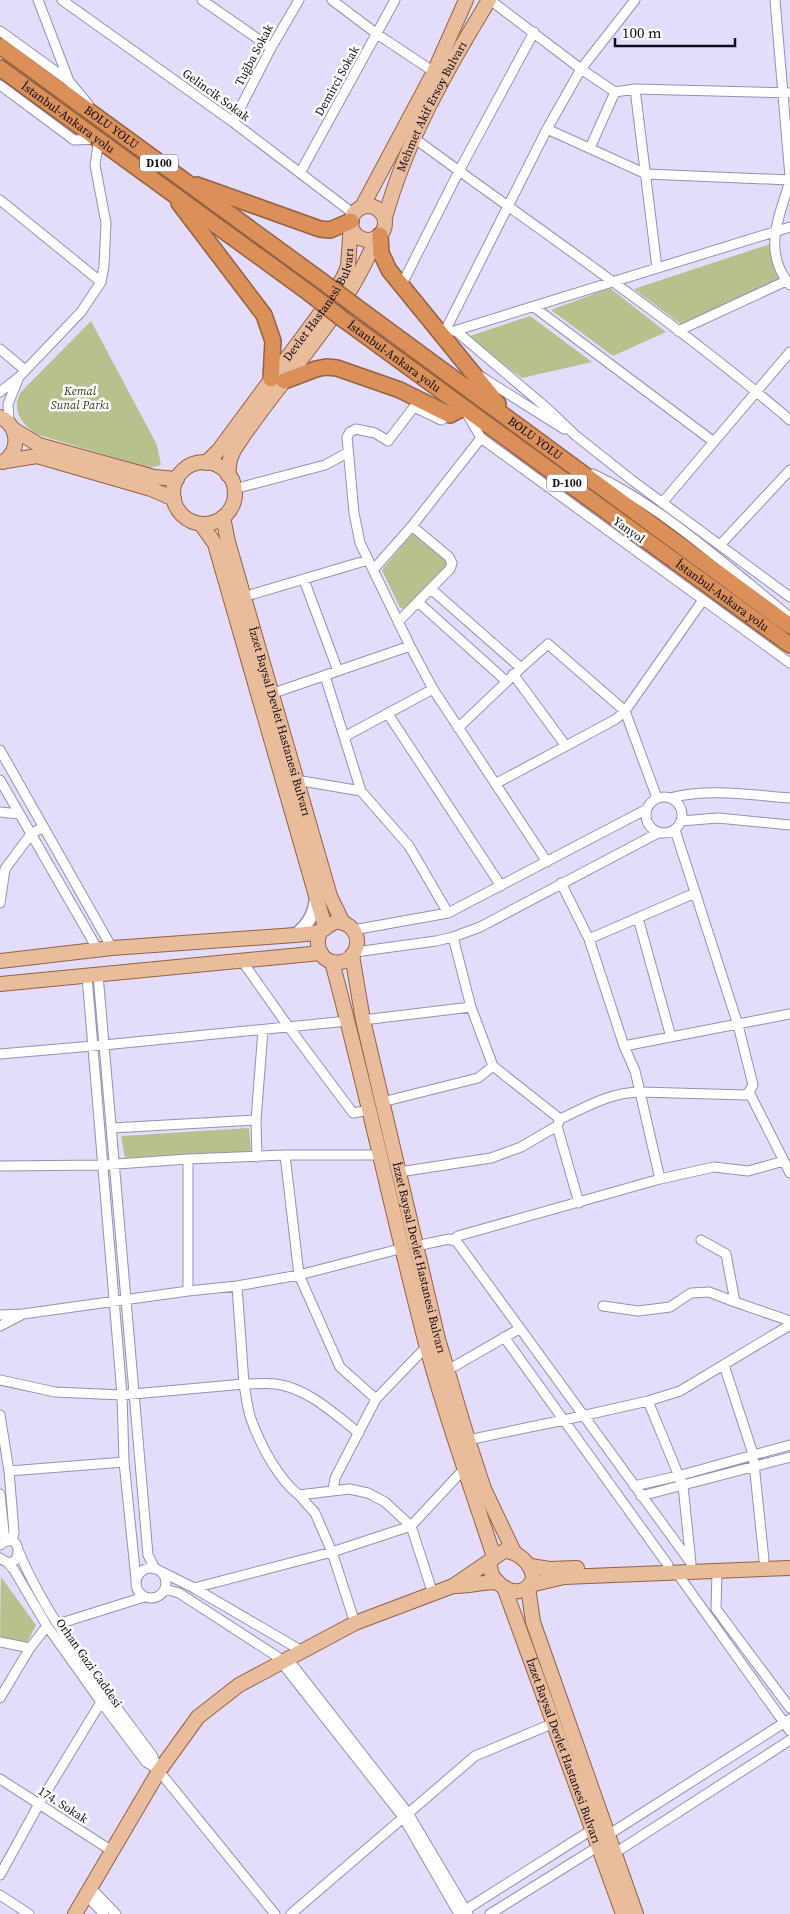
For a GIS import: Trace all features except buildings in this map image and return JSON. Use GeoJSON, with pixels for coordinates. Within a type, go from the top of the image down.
{"type":"FeatureCollection","features":[{"type":"Feature","properties":{"kind":"highway","name":"BOLU YOLU"},"geometry":{"type":"LineString","coordinates":[[0,46],[319,279]]}},
{"type":"Feature","properties":{"kind":"highway","name":"İstanbul-Ankara yolu"},"geometry":{"type":"LineString","coordinates":[[0,68],[309,293],[346,310]]}},
{"type":"Feature","properties":{"kind":"highway"},"geometry":{"type":"LineString","coordinates":[[181,179],[320,229],[330,230],[354,216]]}},
{"type":"Feature","properties":{"kind":"highway"},"geometry":{"type":"LineString","coordinates":[[169,190],[264,315],[273,340],[278,380],[321,368],[338,368],[457,411]]}},
{"type":"Feature","properties":{"kind":"highway"},"geometry":{"type":"LineString","coordinates":[[378,237],[382,258],[401,286],[443,333],[468,368],[515,424]]}},
{"type":"Feature","properties":{"kind":"highway","name":"İstanbul-Ankara yolu"},"geometry":{"type":"LineString","coordinates":[[319,279],[346,310],[457,411],[790,645]]}},
{"type":"Feature","properties":{"kind":"highway","name":"BOLU YOLU"},"geometry":{"type":"LineString","coordinates":[[346,310],[515,424],[790,626]]}},
{"type":"Feature","properties":{"kind":"main road","name":"Mehmet Akif Ersoy Bulvarı"},"geometry":{"type":"LineString","coordinates":[[354,216],[372,189],[434,72],[466,0]]}},
{"type":"Feature","properties":{"kind":"main road","name":"Mehmet Akif Ersoy Bulvarı"},"geometry":{"type":"LineString","coordinates":[[385,218],[391,195],[414,138],[457,52],[490,0]]}},
{"type":"Feature","properties":{"kind":"main road"},"geometry":{"type":"LineString","coordinates":[[372,189],[382,196],[391,195]]}},
{"type":"Feature","properties":{"kind":"main road"},"geometry":{"type":"LineString","coordinates":[[369,206],[376,207],[385,218],[384,230],[378,237],[368,240],[360,238],[354,232],[354,216],[369,206]]}},
{"type":"Feature","properties":{"kind":"main road","name":"Devlet Hastanesi Bulvarı"},"geometry":{"type":"LineString","coordinates":[[278,380],[344,276],[350,256],[354,216]]}},
{"type":"Feature","properties":{"kind":"main road","name":"Devlet Hastanesi Bulvarı"},"geometry":{"type":"LineString","coordinates":[[346,310],[378,237]]}},
{"type":"Feature","properties":{"kind":"main road"},"geometry":{"type":"LineString","coordinates":[[206,463],[278,380],[346,310]]}},
{"type":"Feature","properties":{"kind":"main road"},"geometry":{"type":"LineString","coordinates":[[228,475],[232,454],[278,380]]}},
{"type":"Feature","properties":{"kind":"main road"},"geometry":{"type":"LineString","coordinates":[[3,463],[15,450],[16,435],[7,423]]}},
{"type":"Feature","properties":{"kind":"main road"},"geometry":{"type":"LineString","coordinates":[[7,423],[39,445],[154,477],[177,479]]}},
{"type":"Feature","properties":{"kind":"main road"},"geometry":{"type":"LineString","coordinates":[[3,463],[37,456],[151,488],[174,500]]}},
{"type":"Feature","properties":{"kind":"main road"},"geometry":{"type":"LineString","coordinates":[[206,463],[218,466],[228,475],[234,489],[233,502],[223,517],[212,523],[201,524],[182,515],[174,500],[174,485],[186,468],[206,463]]}},
{"type":"Feature","properties":{"kind":"main road","name":"İzzet Baysal Devlet Hastanesi Bulvarı"},"geometry":{"type":"LineString","coordinates":[[223,517],[244,597],[264,696],[316,893],[322,929]]}},
{"type":"Feature","properties":{"kind":"main road","name":"İzzet Baysal Devlet Hastanesi Bulvarı"},"geometry":{"type":"LineString","coordinates":[[201,524],[214,544],[264,696],[296,780],[330,896],[348,927]]}},
{"type":"Feature","properties":{"kind":"main road"},"geometry":{"type":"LineString","coordinates":[[295,935],[306,926],[312,916],[316,893]]}},
{"type":"Feature","properties":{"kind":"main road"},"geometry":{"type":"LineString","coordinates":[[336,922],[348,927],[357,942],[354,953],[344,961],[326,957],[242,961],[0,983],[3,972],[0,963],[112,948],[295,935],[322,929],[336,922]]}},
{"type":"Feature","properties":{"kind":"main road"},"geometry":{"type":"LineString","coordinates":[[322,929],[317,944],[326,957]]}},
{"type":"Feature","properties":{"kind":"main road","name":"İzzet Baysal Devlet Hastanesi Bulvarı"},"geometry":{"type":"LineString","coordinates":[[354,953],[363,1020],[399,1172],[409,1247],[427,1346],[493,1559],[490,1572],[501,1584],[593,1829],[615,1853],[636,1914]]}},
{"type":"Feature","properties":{"kind":"main road","name":"İzzet Baysal Devlet Hastanesi Bulvarı"},"geometry":{"type":"LineString","coordinates":[[326,957],[348,1021],[380,1155],[448,1370],[468,1440],[488,1498],[514,1552],[531,1566],[533,1579],[529,1586],[532,1622],[604,1841],[623,1914]]}},
{"type":"Feature","properties":{"kind":"main road"},"geometry":{"type":"LineString","coordinates":[[75,1914],[159,1771],[198,1717],[239,1685],[355,1623],[453,1586],[504,1551],[514,1552]]}},
{"type":"Feature","properties":{"kind":"main road"},"geometry":{"type":"LineString","coordinates":[[453,1586],[467,1586],[476,1583],[501,1584],[514,1592],[520,1592],[529,1586],[564,1577],[672,1569],[691,1563],[790,1559]]}},
{"type":"Feature","properties":{"kind":"main road"},"geometry":{"type":"LineString","coordinates":[[531,1566],[549,1569],[672,1569],[717,1572],[790,1568]]}},
{"type":"Feature","properties":{"kind":"street"},"geometry":{"type":"LineString","coordinates":[[38,0],[69,81]]}},
{"type":"Feature","properties":{"kind":"street","name":"Gelincik Sokak"},"geometry":{"type":"LineString","coordinates":[[62,0],[233,122],[354,216]]}},
{"type":"Feature","properties":{"kind":"street"},"geometry":{"type":"LineString","coordinates":[[202,0],[271,48]]}},
{"type":"Feature","properties":{"kind":"street","name":"Tuğba Sokak"},"geometry":{"type":"LineString","coordinates":[[233,122],[271,48],[299,0]]}},
{"type":"Feature","properties":{"kind":"street"},"geometry":{"type":"LineString","coordinates":[[332,0],[377,34],[434,72]]}},
{"type":"Feature","properties":{"kind":"street","name":"Demirci Sokak"},"geometry":{"type":"LineString","coordinates":[[300,173],[395,0]]}},
{"type":"Feature","properties":{"kind":"street"},"geometry":{"type":"LineString","coordinates":[[490,0],[615,92],[635,89],[786,93]]}},
{"type":"Feature","properties":{"kind":"street"},"geometry":{"type":"LineString","coordinates":[[443,333],[509,207],[547,129],[581,68],[635,0]]}},
{"type":"Feature","properties":{"kind":"street"},"geometry":{"type":"LineString","coordinates":[[678,331],[788,283],[776,256],[774,244],[775,231],[790,179],[786,93],[774,0]]}},
{"type":"Feature","properties":{"kind":"street"},"geometry":{"type":"LineString","coordinates":[[0,32],[69,81],[100,120]]}},
{"type":"Feature","properties":{"kind":"street"},"geometry":{"type":"LineString","coordinates":[[401,286],[459,171],[534,32]]}},
{"type":"Feature","properties":{"kind":"street"},"geometry":{"type":"LineString","coordinates":[[0,86],[74,140],[99,140],[95,165],[106,223],[104,266],[101,282],[81,312],[22,374],[0,392]]}},
{"type":"Feature","properties":{"kind":"street"},"geometry":{"type":"LineString","coordinates":[[635,89],[657,268]]}},
{"type":"Feature","properties":{"kind":"street"},"geometry":{"type":"LineString","coordinates":[[590,148],[615,92]]}},
{"type":"Feature","properties":{"kind":"street"},"geometry":{"type":"LineString","coordinates":[[547,129],[646,174],[790,179]]}},
{"type":"Feature","properties":{"kind":"street"},"geometry":{"type":"LineString","coordinates":[[414,138],[615,282],[758,392],[790,420]]}},
{"type":"Feature","properties":{"kind":"street"},"geometry":{"type":"LineString","coordinates":[[2,205],[101,282]]}},
{"type":"Feature","properties":{"kind":"street"},"geometry":{"type":"LineString","coordinates":[[443,333],[456,331],[790,227]]}},
{"type":"Feature","properties":{"kind":"street"},"geometry":{"type":"LineString","coordinates":[[534,306],[714,442]]}},
{"type":"Feature","properties":{"kind":"street"},"geometry":{"type":"LineString","coordinates":[[456,331],[549,410],[575,435],[662,503],[790,597]]}},
{"type":"Feature","properties":{"kind":"street"},"geometry":{"type":"LineString","coordinates":[[0,349],[22,374]]}},
{"type":"Feature","properties":{"kind":"street"},"geometry":{"type":"LineString","coordinates":[[662,503],[790,352]]}},
{"type":"Feature","properties":{"kind":"street"},"geometry":{"type":"LineString","coordinates":[[468,368],[545,418],[575,435]]}},
{"type":"Feature","properties":{"kind":"street"},"geometry":{"type":"LineString","coordinates":[[7,423],[8,404],[22,374]]}},
{"type":"Feature","properties":{"kind":"street"},"geometry":{"type":"LineString","coordinates":[[457,411],[441,420],[414,408],[388,441],[375,433],[365,430],[356,429],[350,432],[347,437],[354,513],[360,543],[433,689],[547,862]]}},
{"type":"Feature","properties":{"kind":"street","name":"Yanyol"},"geometry":{"type":"LineString","coordinates":[[457,411],[481,438],[790,663]]}},
{"type":"Feature","properties":{"kind":"street"},"geometry":{"type":"LineString","coordinates":[[373,570],[412,526],[481,438]]}},
{"type":"Feature","properties":{"kind":"street"},"geometry":{"type":"LineString","coordinates":[[234,489],[326,464],[348,453]]}},
{"type":"Feature","properties":{"kind":"street"},"geometry":{"type":"LineString","coordinates":[[564,461],[620,487],[670,523],[790,618]]}},
{"type":"Feature","properties":{"kind":"street"},"geometry":{"type":"LineString","coordinates":[[720,545],[790,470]]}},
{"type":"Feature","properties":{"kind":"street"},"geometry":{"type":"LineString","coordinates":[[620,487],[633,481]]}},
{"type":"Feature","properties":{"kind":"street"},"geometry":{"type":"LineString","coordinates":[[662,503],[670,523]]}},
{"type":"Feature","properties":{"kind":"street"},"geometry":{"type":"LineString","coordinates":[[398,622],[450,569],[452,563],[449,557],[412,526]]}},
{"type":"Feature","properties":{"kind":"street"},"geometry":{"type":"LineString","coordinates":[[244,597],[368,560]]}},
{"type":"Feature","properties":{"kind":"street"},"geometry":{"type":"LineString","coordinates":[[304,580],[338,671]]}},
{"type":"Feature","properties":{"kind":"street"},"geometry":{"type":"LineString","coordinates":[[431,589],[521,668]]}},
{"type":"Feature","properties":{"kind":"street"},"geometry":{"type":"LineString","coordinates":[[495,784],[616,719],[625,711],[704,600]]}},
{"type":"Feature","properties":{"kind":"street"},"geometry":{"type":"LineString","coordinates":[[418,602],[506,681]]}},
{"type":"Feature","properties":{"kind":"street"},"geometry":{"type":"LineString","coordinates":[[458,728],[513,674],[548,644],[625,711],[657,798]]}},
{"type":"Feature","properties":{"kind":"street"},"geometry":{"type":"LineString","coordinates":[[264,696],[410,646]]}},
{"type":"Feature","properties":{"kind":"street"},"geometry":{"type":"LineString","coordinates":[[513,674],[566,746]]}},
{"type":"Feature","properties":{"kind":"street"},"geometry":{"type":"LineString","coordinates":[[325,676],[361,791],[410,846],[448,913]]}},
{"type":"Feature","properties":{"kind":"street"},"geometry":{"type":"LineString","coordinates":[[344,737],[433,689]]}},
{"type":"Feature","properties":{"kind":"street"},"geometry":{"type":"LineString","coordinates":[[388,714],[502,886]]}},
{"type":"Feature","properties":{"kind":"street"},"geometry":{"type":"LineString","coordinates":[[0,750],[112,948]]}},
{"type":"Feature","properties":{"kind":"street"},"geometry":{"type":"LineString","coordinates":[[0,780],[98,950]]}},
{"type":"Feature","properties":{"kind":"street"},"geometry":{"type":"LineString","coordinates":[[296,780],[361,791]]}},
{"type":"Feature","properties":{"kind":"street"},"geometry":{"type":"LineString","coordinates":[[348,927],[448,913],[647,809],[657,798],[712,792],[790,798]]}},
{"type":"Feature","properties":{"kind":"street"},"geometry":{"type":"LineString","coordinates":[[647,809],[646,819],[648,825],[658,833],[664,834],[675,830],[681,821],[681,808],[675,800],[670,798]]}},
{"type":"Feature","properties":{"kind":"street"},"geometry":{"type":"LineString","coordinates":[[0,812],[19,814]]}},
{"type":"Feature","properties":{"kind":"street"},"geometry":{"type":"LineString","coordinates":[[681,821],[718,818],[790,825]]}},
{"type":"Feature","properties":{"kind":"street"},"geometry":{"type":"LineString","coordinates":[[0,903],[5,869],[31,834],[43,827]]}},
{"type":"Feature","properties":{"kind":"street"},"geometry":{"type":"LineString","coordinates":[[399,1172],[492,1158],[521,1147],[558,1123],[599,1101],[626,1092],[740,1095],[749,1092],[752,1085],[738,1025],[675,830]]}},
{"type":"Feature","properties":{"kind":"street"},"geometry":{"type":"LineString","coordinates":[[354,953],[453,937],[480,927],[658,833]]}},
{"type":"Feature","properties":{"kind":"street"},"geometry":{"type":"LineString","coordinates":[[561,883],[588,939],[624,1046],[635,1071],[660,1179]]}},
{"type":"Feature","properties":{"kind":"street"},"geometry":{"type":"LineString","coordinates":[[588,939],[695,893]]}},
{"type":"Feature","properties":{"kind":"street"},"geometry":{"type":"LineString","coordinates":[[638,918],[671,1038]]}},
{"type":"Feature","properties":{"kind":"street"},"geometry":{"type":"LineString","coordinates":[[453,937],[471,1007],[493,1066],[558,1123],[579,1203]]}},
{"type":"Feature","properties":{"kind":"street"},"geometry":{"type":"LineString","coordinates":[[242,961],[288,1026],[354,1113],[370,1110]]}},
{"type":"Feature","properties":{"kind":"street"},"geometry":{"type":"LineString","coordinates":[[58,1624],[144,1596],[154,1598],[165,1589],[165,1579],[148,1555],[124,1299],[112,1128],[104,1046],[93,976]]}},
{"type":"Feature","properties":{"kind":"street"},"geometry":{"type":"LineString","coordinates":[[93,976],[94,1046],[122,1395],[124,1462],[137,1589],[144,1596]]}},
{"type":"Feature","properties":{"kind":"street"},"geometry":{"type":"LineString","coordinates":[[363,1020],[471,1007]]}},
{"type":"Feature","properties":{"kind":"street"},"geometry":{"type":"LineString","coordinates":[[624,1046],[790,1014]]}},
{"type":"Feature","properties":{"kind":"street"},"geometry":{"type":"LineString","coordinates":[[0,1054],[104,1046],[348,1021]]}},
{"type":"Feature","properties":{"kind":"street"},"geometry":{"type":"LineString","coordinates":[[257,1157],[256,1120],[263,1030]]}},
{"type":"Feature","properties":{"kind":"street"},"geometry":{"type":"LineString","coordinates":[[382,1102],[478,1078],[493,1066]]}},
{"type":"Feature","properties":{"kind":"street"},"geometry":{"type":"LineString","coordinates":[[749,1092],[790,1173]]}},
{"type":"Feature","properties":{"kind":"street"},"geometry":{"type":"LineString","coordinates":[[112,1128],[256,1120]]}},
{"type":"Feature","properties":{"kind":"street"},"geometry":{"type":"LineString","coordinates":[[0,1166],[103,1165],[285,1155],[380,1155]]}},
{"type":"Feature","properties":{"kind":"street"},"geometry":{"type":"LineString","coordinates":[[285,1155],[299,1275],[340,1367],[376,1399]]}},
{"type":"Feature","properties":{"kind":"street"},"geometry":{"type":"LineString","coordinates":[[188,1159],[188,1291]]}},
{"type":"Feature","properties":{"kind":"street"},"geometry":{"type":"LineString","coordinates":[[454,1240],[458,1236],[660,1179],[714,1167],[748,1171],[784,1161]]}},
{"type":"Feature","properties":{"kind":"street"},"geometry":{"type":"LineString","coordinates":[[0,1315],[23,1314],[124,1299],[237,1286],[299,1275],[409,1247],[449,1239],[454,1240],[691,1563]]}},
{"type":"Feature","properties":{"kind":"street"},"geometry":{"type":"LineString","coordinates":[[701,1240],[726,1254],[735,1302]]}},
{"type":"Feature","properties":{"kind":"street"},"geometry":{"type":"LineString","coordinates":[[237,1286],[244,1384],[250,1417],[276,1467],[289,1487],[315,1513],[332,1552],[355,1623]]}},
{"type":"Feature","properties":{"kind":"street"},"geometry":{"type":"LineString","coordinates":[[604,1306],[638,1311],[670,1307],[692,1293],[709,1292],[790,1323]]}},
{"type":"Feature","properties":{"kind":"street"},"geometry":{"type":"LineString","coordinates":[[0,1326],[23,1314]]}},
{"type":"Feature","properties":{"kind":"street"},"geometry":{"type":"LineString","coordinates":[[468,1440],[648,1401],[680,1391],[790,1323]]}},
{"type":"Feature","properties":{"kind":"street"},"geometry":{"type":"LineString","coordinates":[[448,1370],[519,1329]]}},
{"type":"Feature","properties":{"kind":"street"},"geometry":{"type":"LineString","coordinates":[[504,1337],[672,1569],[787,1721],[790,1731]]}},
{"type":"Feature","properties":{"kind":"street"},"geometry":{"type":"LineString","coordinates":[[333,1490],[335,1478],[376,1399],[427,1346]]}},
{"type":"Feature","properties":{"kind":"street"},"geometry":{"type":"LineString","coordinates":[[724,1364],[753,1454],[764,1560]]}},
{"type":"Feature","properties":{"kind":"street"},"geometry":{"type":"LineString","coordinates":[[0,1380],[55,1392],[122,1395],[244,1384],[275,1384],[303,1392],[318,1401],[358,1433]]}},
{"type":"Feature","properties":{"kind":"street"},"geometry":{"type":"LineString","coordinates":[[648,1401],[683,1486],[691,1563]]}},
{"type":"Feature","properties":{"kind":"street"},"geometry":{"type":"LineString","coordinates":[[0,1415],[9,1471],[14,1532],[4,1543]]}},
{"type":"Feature","properties":{"kind":"street"},"geometry":{"type":"LineString","coordinates":[[634,1486],[678,1476],[790,1445]]}},
{"type":"Feature","properties":{"kind":"street"},"geometry":{"type":"LineString","coordinates":[[641,1496],[790,1457]]}},
{"type":"Feature","properties":{"kind":"street"},"geometry":{"type":"LineString","coordinates":[[9,1471],[124,1462]]}},
{"type":"Feature","properties":{"kind":"street"},"geometry":{"type":"LineString","coordinates":[[194,1588],[332,1552],[411,1526],[464,1469]]}},
{"type":"Feature","properties":{"kind":"street"},"geometry":{"type":"LineString","coordinates":[[299,1495],[349,1489],[368,1493],[385,1502],[411,1526],[433,1594]]}},
{"type":"Feature","properties":{"kind":"street"},"geometry":{"type":"LineString","coordinates":[[0,1494],[4,1543]]}},
{"type":"Feature","properties":{"kind":"street"},"geometry":{"type":"LineString","coordinates":[[4,1543],[17,1545],[32,1580],[58,1624],[152,1755],[159,1771],[275,1914]]}},
{"type":"Feature","properties":{"kind":"street"},"geometry":{"type":"LineString","coordinates":[[2,1560],[14,1561],[19,1552]]}},
{"type":"Feature","properties":{"kind":"street","name":"Orhan Gazi Caddesi"},"geometry":{"type":"LineString","coordinates":[[2,1560],[14,1570],[48,1626],[101,1702],[146,1762],[159,1771]]}},
{"type":"Feature","properties":{"kind":"street"},"geometry":{"type":"LineString","coordinates":[[136,1580],[138,1575],[146,1569],[158,1570],[194,1588],[302,1651]]}},
{"type":"Feature","properties":{"kind":"street"},"geometry":{"type":"LineString","coordinates":[[717,1572],[716,1609],[790,1708]]}},
{"type":"Feature","properties":{"kind":"street"},"geometry":{"type":"LineString","coordinates":[[165,1589],[179,1593],[284,1661],[406,1815],[464,1913],[593,1829]]}},
{"type":"Feature","properties":{"kind":"street"},"geometry":{"type":"LineString","coordinates":[[0,1698],[30,1648],[48,1626]]}},
{"type":"Feature","properties":{"kind":"street"},"geometry":{"type":"LineString","coordinates":[[0,1642],[30,1648]]}},
{"type":"Feature","properties":{"kind":"street"},"geometry":{"type":"LineString","coordinates":[[0,1875],[38,1804],[101,1702]]}},
{"type":"Feature","properties":{"kind":"street"},"geometry":{"type":"LineString","coordinates":[[490,1914],[787,1721]]}},
{"type":"Feature","properties":{"kind":"street"},"geometry":{"type":"LineString","coordinates":[[290,1914],[475,1756],[554,1723]]}},
{"type":"Feature","properties":{"kind":"street"},"geometry":{"type":"LineString","coordinates":[[615,1853],[790,1740]]}},
{"type":"Feature","properties":{"kind":"street","name":"174. Sokak"},"geometry":{"type":"LineString","coordinates":[[0,1779],[112,1851]]}},
{"type":"Feature","properties":{"kind":"street"},"geometry":{"type":"LineString","coordinates":[[89,1892],[104,1914]]}},
{"type":"Feature","properties":{"kind":"street"},"geometry":{"type":"LineString","coordinates":[[89,1892],[116,1914]]}},
{"type":"Feature","properties":{"kind":"street"},"geometry":{"type":"LineString","coordinates":[[0,1895],[29,1914]]}},
{"type":"Feature","properties":{"kind":"green space"},"geometry":{"type":"Polygon","coordinates":[[[770,244],[779,279],[681,324],[634,289],[770,244]]]}},
{"type":"Feature","properties":{"kind":"green space"},"geometry":{"type":"Polygon","coordinates":[[[610,288],[666,332],[613,356],[551,310],[610,288]]]}},
{"type":"Feature","properties":{"kind":"green space"},"geometry":{"type":"Polygon","coordinates":[[[530,316],[592,362],[522,378],[470,339],[470,336],[530,316]]]}},
{"type":"Feature","properties":{"kind":"green space","name":"Kemal Sunal Parkı"},"geometry":{"type":"Polygon","coordinates":[[[91,321],[157,445],[161,465],[149,468],[39,435],[23,423],[20,417],[17,405],[21,392],[91,321]]]}},
{"type":"Feature","properties":{"kind":"green space"},"geometry":{"type":"Polygon","coordinates":[[[417,534],[446,560],[446,569],[406,609],[400,608],[382,570],[411,535],[417,534]]]}},
{"type":"Feature","properties":{"kind":"green space"},"geometry":{"type":"Polygon","coordinates":[[[249,1128],[251,1152],[125,1158],[121,1136],[249,1128]]]}},
{"type":"Feature","properties":{"kind":"green space"},"geometry":{"type":"Polygon","coordinates":[[[1,1577],[36,1625],[27,1643],[0,1637],[1,1577]]]}}]}
